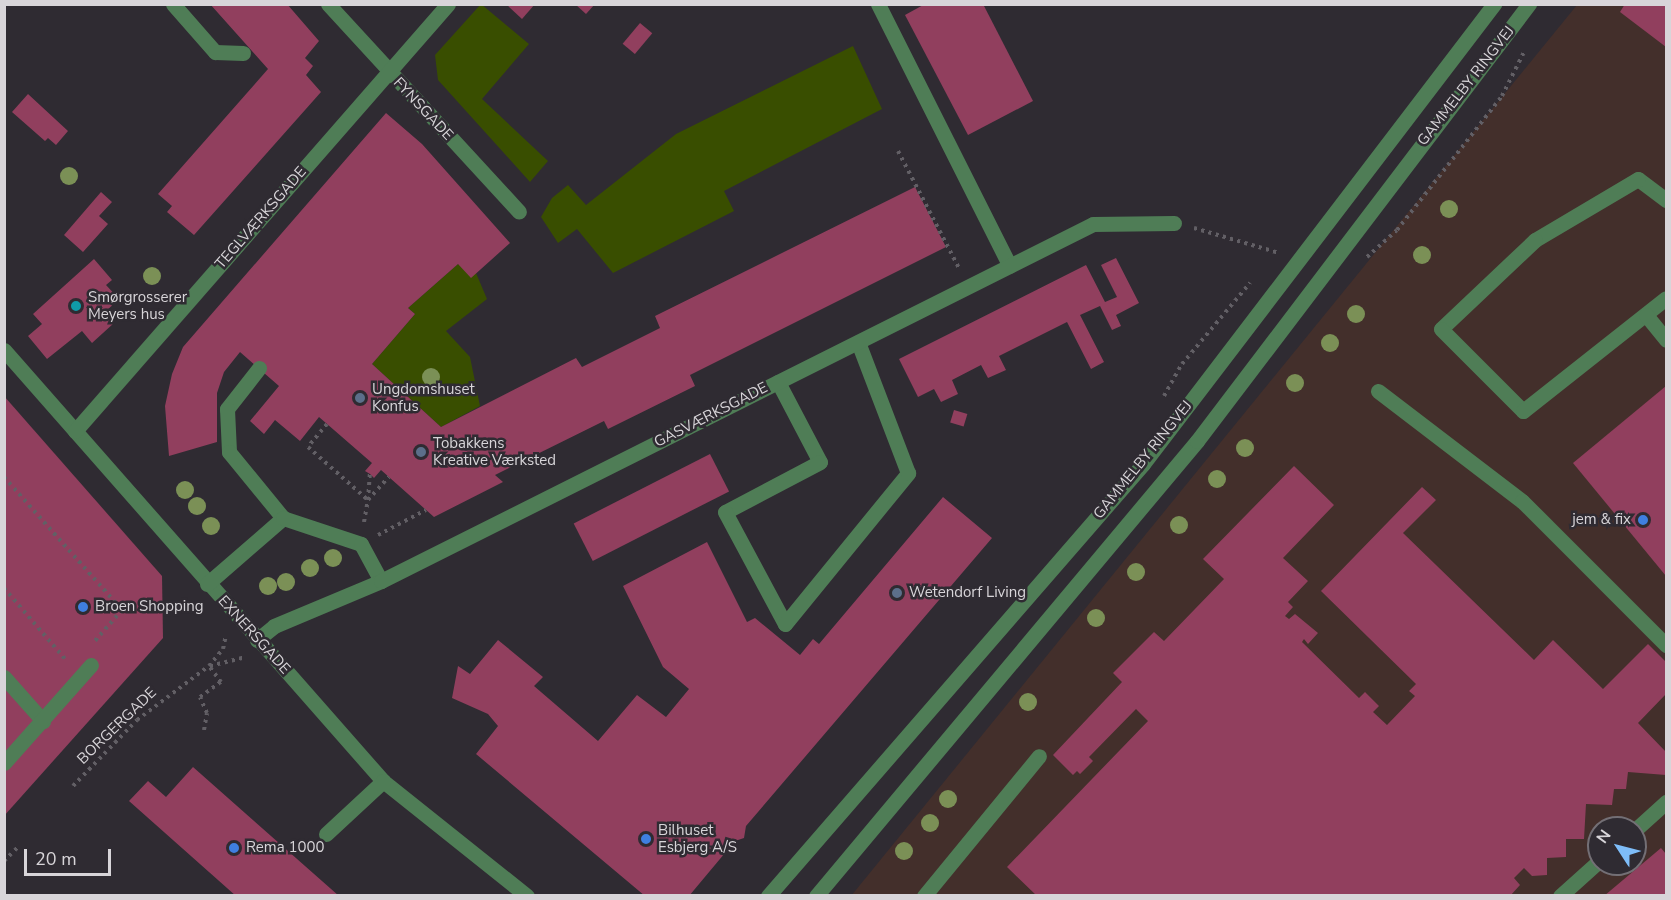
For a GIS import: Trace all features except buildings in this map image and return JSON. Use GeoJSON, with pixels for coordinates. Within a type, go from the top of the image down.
{"type":"FeatureCollection","features":[{"type":"Feature","properties":{"kind":"street"},"geometry":{"type":"LineString","coordinates":[[173,4],[215,52],[243,52]]}},
{"type":"Feature","properties":{"kind":"street","name":"FYNSGADE"},"geometry":{"type":"LineString","coordinates":[[328,4],[519,212]]}},
{"type":"Feature","properties":{"kind":"street","name":"TEGLVÆRKSGADE"},"geometry":{"type":"LineString","coordinates":[[75,431],[448,4]]}},
{"type":"Feature","properties":{"kind":"street"},"geometry":{"type":"LineString","coordinates":[[878,4],[1010,266]]}},
{"type":"Feature","properties":{"kind":"street","name":"GAMMELBY RINGVEJ"},"geometry":{"type":"LineString","coordinates":[[768,896],[1143,464],[1494,4]]}},
{"type":"Feature","properties":{"kind":"street","name":"GAMMELBY RINGVEJ"},"geometry":{"type":"LineString","coordinates":[[816,896],[1197,441],[1529,4]]}},
{"type":"Feature","properties":{"kind":"street"},"geometry":{"type":"LineString","coordinates":[[1666,200],[1638,179],[1535,240],[1441,329],[1523,411],[1666,298]]}},
{"type":"Feature","properties":{"kind":"street","name":"GASVÆRKSGADE"},"geometry":{"type":"LineString","coordinates":[[260,642],[274,626],[381,581],[1094,224],[1174,222]]}},
{"type":"Feature","properties":{"kind":"street"},"geometry":{"type":"LineString","coordinates":[[1646,315],[1666,340]]}},
{"type":"Feature","properties":{"kind":"street"},"geometry":{"type":"LineString","coordinates":[[778,382],[820,462],[725,512],[785,624],[908,473],[858,342]]}},
{"type":"Feature","properties":{"kind":"street","name":"EXNERSGADE"},"geometry":{"type":"LineString","coordinates":[[4,350],[207,584],[383,781],[517,893]]}},
{"type":"Feature","properties":{"kind":"street"},"geometry":{"type":"LineString","coordinates":[[259,368],[227,409],[230,452],[283,518],[361,544],[381,581]]}},
{"type":"Feature","properties":{"kind":"street"},"geometry":{"type":"LineString","coordinates":[[1378,391],[1522,501],[1666,645]]}},
{"type":"Feature","properties":{"kind":"street"},"geometry":{"type":"LineString","coordinates":[[207,584],[283,518]]}},
{"type":"Feature","properties":{"kind":"street"},"geometry":{"type":"LineString","coordinates":[[4,763],[91,665]]}},
{"type":"Feature","properties":{"kind":"street"},"geometry":{"type":"LineString","coordinates":[[4,677],[43,721]]}},
{"type":"Feature","properties":{"kind":"street"},"geometry":{"type":"LineString","coordinates":[[924,896],[1039,756]]}},
{"type":"Feature","properties":{"kind":"street"},"geometry":{"type":"LineString","coordinates":[[326,834],[383,781]]}},
{"type":"Feature","properties":{"kind":"street"},"geometry":{"type":"LineString","coordinates":[[1647,819],[1666,802]]}},
{"type":"Feature","properties":{"kind":"street"},"geometry":{"type":"LineString","coordinates":[[1560,896],[1587,872]]}},
{"type":"Feature","properties":{"kind":"path"},"geometry":{"type":"LineString","coordinates":[[898,151],[969,287]]}},
{"type":"Feature","properties":{"kind":"path"},"geometry":{"type":"LineString","coordinates":[[1174,222],[1280,253]]}},
{"type":"Feature","properties":{"kind":"path"},"geometry":{"type":"LineString","coordinates":[[327,424],[308,447],[368,500]]}},
{"type":"Feature","properties":{"kind":"path"},"geometry":{"type":"LineString","coordinates":[[361,544],[370,474]]}},
{"type":"Feature","properties":{"kind":"path"},"geometry":{"type":"LineString","coordinates":[[4,477],[122,610],[90,646]]}},
{"type":"Feature","properties":{"kind":"path"},"geometry":{"type":"LineString","coordinates":[[368,500],[389,477]]}},
{"type":"Feature","properties":{"kind":"path"},"geometry":{"type":"LineString","coordinates":[[361,544],[426,510]]}},
{"type":"Feature","properties":{"kind":"path"},"geometry":{"type":"LineString","coordinates":[[4,588],[72,666]]}},
{"type":"Feature","properties":{"kind":"path"},"geometry":{"type":"LineString","coordinates":[[209,666],[223,649],[235,615]]}},
{"type":"Feature","properties":{"kind":"path"},"geometry":{"type":"LineString","coordinates":[[209,666],[244,657],[260,642]]}},
{"type":"Feature","properties":{"kind":"path"},"geometry":{"type":"LineString","coordinates":[[204,730],[207,713],[200,697],[221,682],[209,666]]}},
{"type":"Feature","properties":{"kind":"path","name":"BORGERGADE"},"geometry":{"type":"LineString","coordinates":[[73,786],[137,720],[209,666]]}},
{"type":"Feature","properties":{"kind":"path"},"geometry":{"type":"LineString","coordinates":[[4,861],[19,846]]}},
{"type":"Feature","properties":{"kind":"shaded area"},"geometry":{"type":"Polygon","coordinates":[[[1577,5],[1666,5],[1666,895],[851,896],[1577,5]]]}},
{"type":"Feature","properties":{"kind":"green space"},"geometry":{"type":"Polygon","coordinates":[[[481,4],[529,44],[482,99],[548,161],[530,182],[438,80],[435,55],[481,4]]]}},
{"type":"Feature","properties":{"kind":"green space"},"geometry":{"type":"Polygon","coordinates":[[[853,46],[882,109],[724,191],[734,211],[613,273],[577,229],[558,243],[541,217],[552,198],[568,185],[586,205],[676,134],[853,46]]]}},
{"type":"Feature","properties":{"kind":"green space"},"geometry":{"type":"Polygon","coordinates":[[[458,264],[476,273],[487,299],[446,331],[470,357],[480,406],[441,427],[372,364],[415,314],[408,308],[458,264]]]}},
{"type":"Feature","properties":{"kind":"place","name":"Smørgrosserer Meyers hus"},"geometry":{"type":"Point","coordinates":[76,306]}},
{"type":"Feature","properties":{"kind":"place","name":"Ungdomshuset Konfus"},"geometry":{"type":"Point","coordinates":[360,398]}},
{"type":"Feature","properties":{"kind":"place","name":"Tobakkens Kreative Værksted"},"geometry":{"type":"Point","coordinates":[421,452]}},
{"type":"Feature","properties":{"kind":"place","name":"jem & fix"},"geometry":{"type":"Point","coordinates":[1643,520]}},
{"type":"Feature","properties":{"kind":"place","name":"Wetendorf Living"},"geometry":{"type":"Point","coordinates":[897,593]}},
{"type":"Feature","properties":{"kind":"place","name":"Broen Shopping"},"geometry":{"type":"Point","coordinates":[83,607]}},
{"type":"Feature","properties":{"kind":"place","name":"Bilhuset Esbjerg A/S"},"geometry":{"type":"Point","coordinates":[646,839]}},
{"type":"Feature","properties":{"kind":"place","name":"Rema 1000"},"geometry":{"type":"Point","coordinates":[234,848]}}]}
